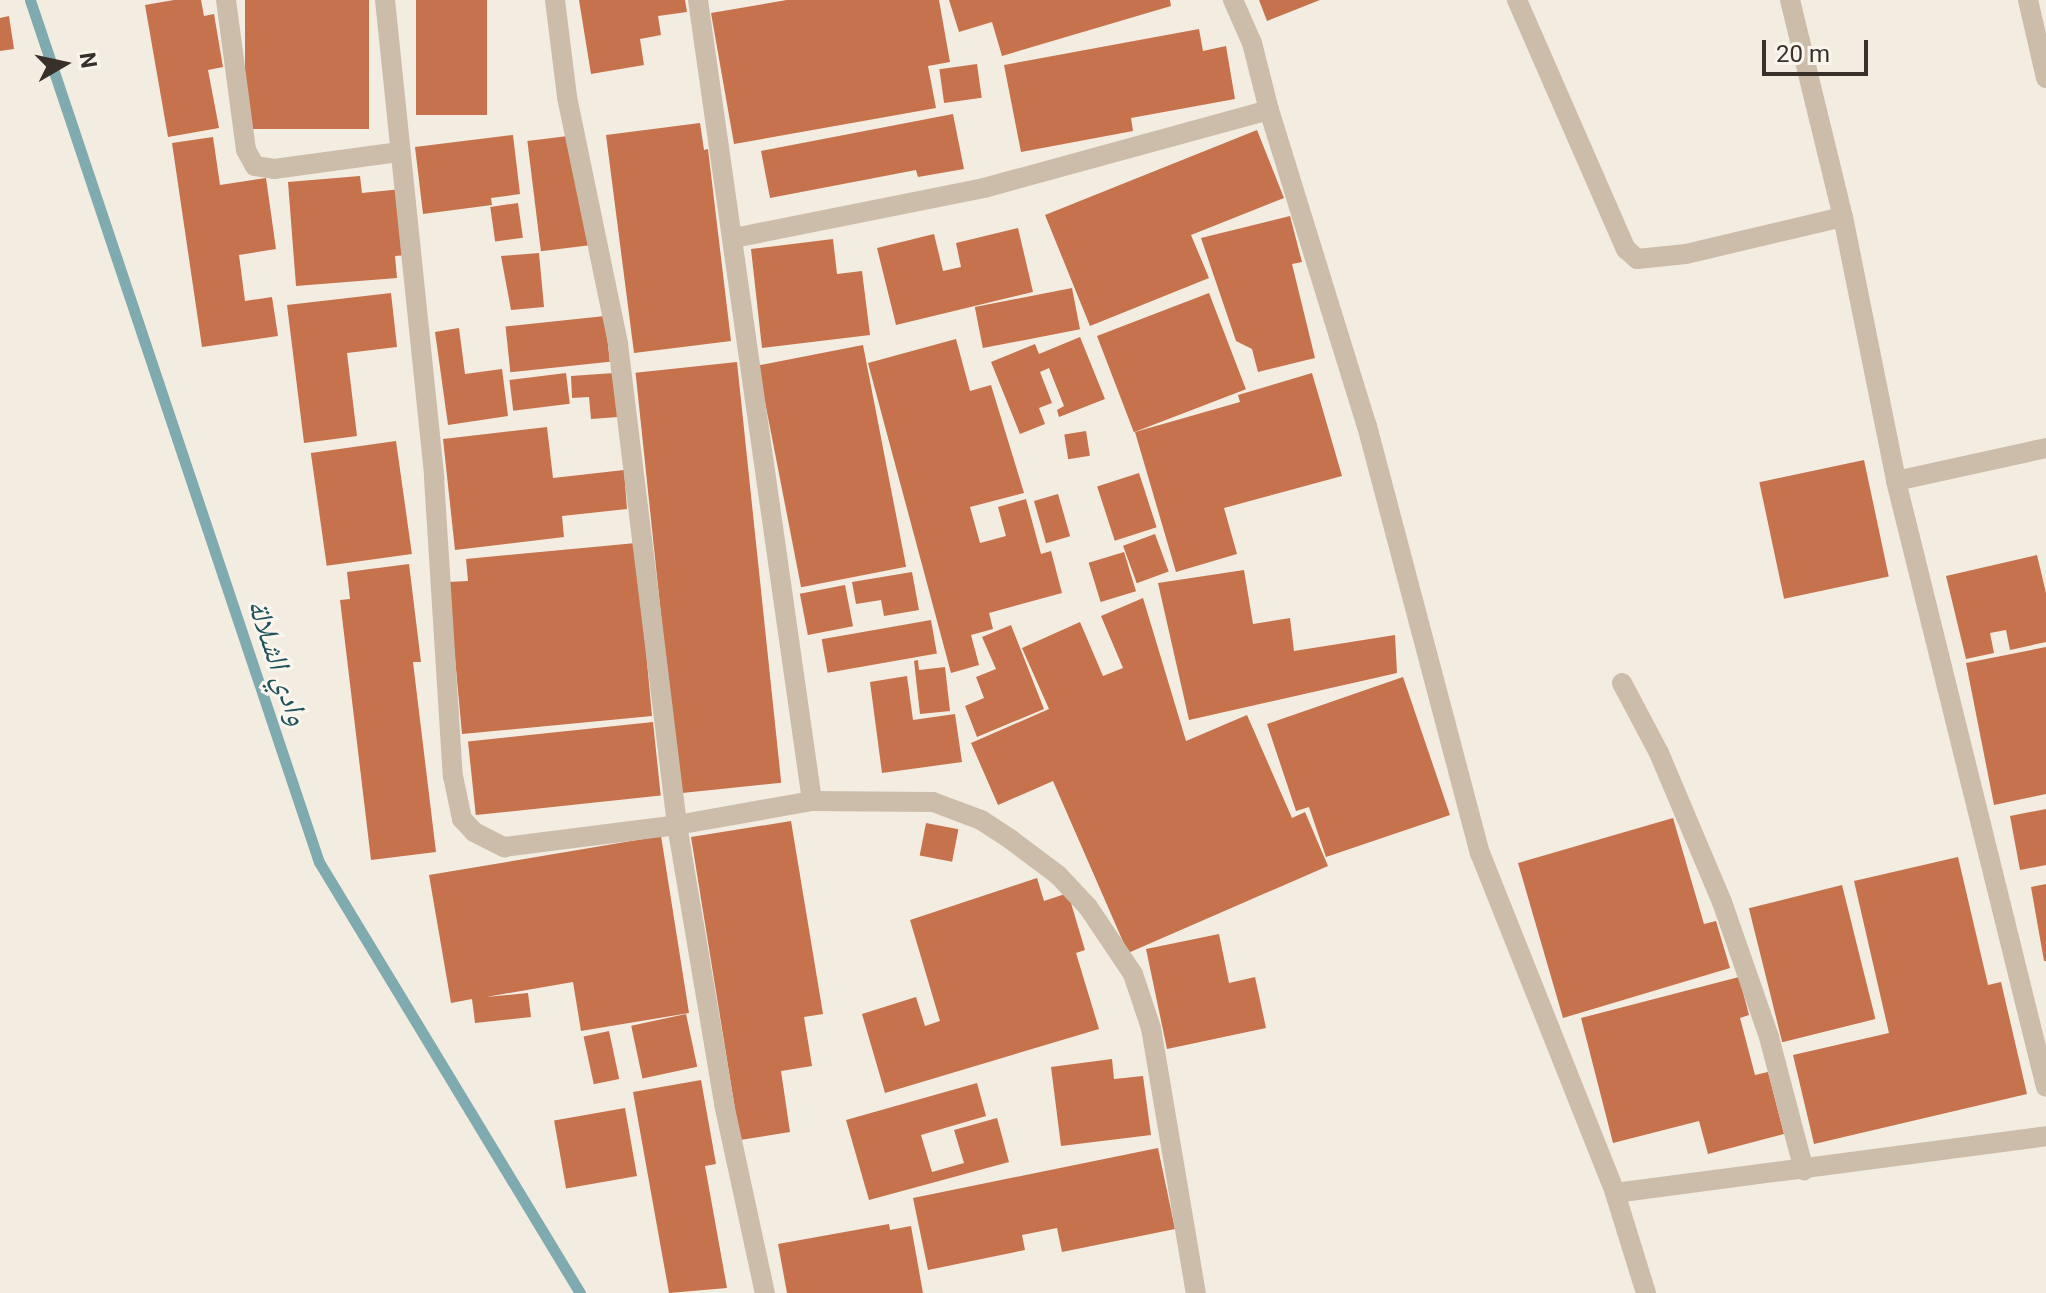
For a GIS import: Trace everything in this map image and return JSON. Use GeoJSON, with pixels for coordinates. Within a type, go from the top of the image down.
{"type":"FeatureCollection","features":[{"type":"Feature","properties":{"kind":"street"},"geometry":{"type":"LineString","coordinates":[[226,0],[246,150],[255,166],[274,169],[398,152]]}},
{"type":"Feature","properties":{"kind":"street"},"geometry":{"type":"LineString","coordinates":[[385,0],[398,152],[434,478],[453,776],[462,819],[474,832],[504,847],[677,825],[812,801],[933,802],[981,820],[1058,875],[1088,907],[1133,974],[1151,1028],[1196,1293]]}},
{"type":"Feature","properties":{"kind":"street"},"geometry":{"type":"LineString","coordinates":[[555,0],[567,97],[618,344],[677,825],[724,1104],[765,1293]]}},
{"type":"Feature","properties":{"kind":"street"},"geometry":{"type":"LineString","coordinates":[[698,0],[812,801]]}},
{"type":"Feature","properties":{"kind":"street"},"geometry":{"type":"LineString","coordinates":[[1233,0],[1252,43],[1269,110],[1367,426],[1480,853],[1615,1193],[1646,1293]]}},
{"type":"Feature","properties":{"kind":"street"},"geometry":{"type":"LineString","coordinates":[[1517,0],[1626,249],[1637,259],[1686,254],[1843,217]]}},
{"type":"Feature","properties":{"kind":"street"},"geometry":{"type":"LineString","coordinates":[[1790,0],[1843,217],[1896,481],[2046,1087]]}},
{"type":"Feature","properties":{"kind":"street"},"geometry":{"type":"LineString","coordinates":[[2028,0],[2046,78]]}},
{"type":"Feature","properties":{"kind":"street"},"geometry":{"type":"LineString","coordinates":[[734,238],[984,188],[1269,110]]}},
{"type":"Feature","properties":{"kind":"street"},"geometry":{"type":"LineString","coordinates":[[1896,481],[2046,448]]}},
{"type":"Feature","properties":{"kind":"street"},"geometry":{"type":"LineString","coordinates":[[1622,683],[1659,753],[1722,902],[1769,1037],[1804,1170]]}},
{"type":"Feature","properties":{"kind":"street"},"geometry":{"type":"LineString","coordinates":[[1615,1193],[2046,1136]]}},
{"type":"Feature","properties":{"kind":"building"},"geometry":{"type":"Polygon","coordinates":[[[174,0],[201,0],[204,16],[214,14],[223,67],[208,70],[219,128],[168,137],[145,5],[174,0]]]}},
{"type":"Feature","properties":{"kind":"building"},"geometry":{"type":"Polygon","coordinates":[[[245,0],[369,0],[369,129],[245,129],[245,0]]]}},
{"type":"Feature","properties":{"kind":"building"},"geometry":{"type":"Polygon","coordinates":[[[416,0],[487,0],[487,115],[416,115],[416,0]]]}},
{"type":"Feature","properties":{"kind":"building"},"geometry":{"type":"Polygon","coordinates":[[[579,0],[685,0],[687,12],[658,16],[661,35],[640,39],[644,65],[591,74],[579,0]]]}},
{"type":"Feature","properties":{"kind":"building"},"geometry":{"type":"Polygon","coordinates":[[[787,0],[939,0],[950,62],[928,66],[936,108],[734,144],[711,13],[787,0]]]}},
{"type":"Feature","properties":{"kind":"building"},"geometry":{"type":"Polygon","coordinates":[[[949,0],[1170,0],[1171,6],[1002,56],[992,22],[959,32],[949,0]]]}},
{"type":"Feature","properties":{"kind":"building"},"geometry":{"type":"Polygon","coordinates":[[[1259,0],[1320,0],[1267,21],[1259,0]]]}},
{"type":"Feature","properties":{"kind":"building"},"geometry":{"type":"Polygon","coordinates":[[[9,16],[14,49],[0,51],[0,18],[9,16]]]}},
{"type":"Feature","properties":{"kind":"building"},"geometry":{"type":"Polygon","coordinates":[[[1199,29],[1203,51],[1226,46],[1235,99],[1131,118],[1133,131],[1021,152],[1004,65],[1199,29]]]}},
{"type":"Feature","properties":{"kind":"building"},"geometry":{"type":"Polygon","coordinates":[[[977,64],[982,98],[944,103],[939,69],[977,64]]]}},
{"type":"Feature","properties":{"kind":"building"},"geometry":{"type":"Polygon","coordinates":[[[953,114],[964,169],[918,177],[916,170],[770,198],[761,151],[953,114]]]}},
{"type":"Feature","properties":{"kind":"building"},"geometry":{"type":"Polygon","coordinates":[[[700,123],[704,150],[708,149],[731,341],[634,353],[606,135],[700,123]]]}},
{"type":"Feature","properties":{"kind":"building"},"geometry":{"type":"Polygon","coordinates":[[[1257,130],[1284,198],[1191,235],[1209,278],[1090,326],[1045,215],[1257,130]]]}},
{"type":"Feature","properties":{"kind":"building"},"geometry":{"type":"Polygon","coordinates":[[[513,135],[520,194],[491,198],[492,205],[423,214],[415,147],[513,135]]]}},
{"type":"Feature","properties":{"kind":"building"},"geometry":{"type":"Polygon","coordinates":[[[576,135],[590,245],[541,251],[527,141],[576,135]]]}},
{"type":"Feature","properties":{"kind":"building"},"geometry":{"type":"Polygon","coordinates":[[[213,137],[220,185],[266,178],[276,249],[239,255],[245,301],[272,297],[278,336],[202,347],[172,143],[213,137]]]}},
{"type":"Feature","properties":{"kind":"building"},"geometry":{"type":"Polygon","coordinates":[[[360,176],[362,193],[402,189],[407,255],[395,256],[397,278],[296,286],[288,182],[360,176]]]}},
{"type":"Feature","properties":{"kind":"building"},"geometry":{"type":"Polygon","coordinates":[[[518,203],[523,238],[495,242],[490,207],[518,203]]]}},
{"type":"Feature","properties":{"kind":"building"},"geometry":{"type":"Polygon","coordinates":[[[1290,216],[1302,262],[1292,264],[1315,358],[1258,372],[1252,349],[1236,341],[1201,238],[1290,216]]]}},
{"type":"Feature","properties":{"kind":"building"},"geometry":{"type":"Polygon","coordinates":[[[1018,228],[1033,292],[896,325],[877,248],[934,234],[943,271],[961,267],[956,243],[1018,228]]]}},
{"type":"Feature","properties":{"kind":"building"},"geometry":{"type":"Polygon","coordinates":[[[833,239],[837,274],[862,271],[870,335],[762,348],[751,249],[833,239]]]}},
{"type":"Feature","properties":{"kind":"building"},"geometry":{"type":"Polygon","coordinates":[[[539,253],[544,307],[511,310],[501,256],[539,253]]]}},
{"type":"Feature","properties":{"kind":"building"},"geometry":{"type":"Polygon","coordinates":[[[1072,288],[1080,329],[983,348],[975,307],[1072,288]]]}},
{"type":"Feature","properties":{"kind":"building"},"geometry":{"type":"Polygon","coordinates":[[[391,293],[397,347],[347,353],[357,436],[304,443],[287,305],[391,293]]]}},
{"type":"Feature","properties":{"kind":"building"},"geometry":{"type":"Polygon","coordinates":[[[1209,293],[1246,389],[1134,432],[1097,336],[1209,293]]]}},
{"type":"Feature","properties":{"kind":"building"},"geometry":{"type":"Polygon","coordinates":[[[605,316],[610,362],[510,372],[506,326],[605,316]]]}},
{"type":"Feature","properties":{"kind":"building"},"geometry":{"type":"Polygon","coordinates":[[[459,328],[465,374],[502,369],[508,416],[448,425],[435,332],[459,328]]]}},
{"type":"Feature","properties":{"kind":"building"},"geometry":{"type":"Polygon","coordinates":[[[1080,337],[1105,399],[1059,417],[1057,410],[1064,406],[1049,368],[1040,372],[1052,403],[1039,408],[1045,424],[1020,434],[991,362],[1035,344],[1039,354],[1080,337]]]}},
{"type":"Feature","properties":{"kind":"building"},"geometry":{"type":"Polygon","coordinates":[[[956,339],[970,391],[991,385],[1024,493],[970,507],[980,543],[1006,536],[998,507],[1026,499],[1041,554],[1051,551],[1062,593],[989,613],[993,629],[971,635],[979,665],[951,673],[868,363],[956,339]]]}},
{"type":"Feature","properties":{"kind":"building"},"geometry":{"type":"Polygon","coordinates":[[[863,345],[906,567],[801,587],[758,365],[863,345]]]}},
{"type":"Feature","properties":{"kind":"building"},"geometry":{"type":"Polygon","coordinates":[[[737,362],[781,783],[680,793],[636,373],[737,362]]]}},
{"type":"Feature","properties":{"kind":"building"},"geometry":{"type":"Polygon","coordinates":[[[566,373],[570,404],[513,411],[509,380],[566,373]]]}},
{"type":"Feature","properties":{"kind":"building"},"geometry":{"type":"Polygon","coordinates":[[[614,373],[618,417],[591,419],[589,397],[572,398],[571,376],[614,373]]]}},
{"type":"Feature","properties":{"kind":"building"},"geometry":{"type":"Polygon","coordinates":[[[1312,373],[1342,476],[1224,508],[1237,554],[1176,572],[1135,432],[1240,402],[1238,395],[1312,373]]]}},
{"type":"Feature","properties":{"kind":"building"},"geometry":{"type":"Polygon","coordinates":[[[547,427],[553,478],[624,470],[627,509],[562,516],[564,537],[455,550],[443,439],[547,427]]]}},
{"type":"Feature","properties":{"kind":"building"},"geometry":{"type":"Polygon","coordinates":[[[1086,431],[1090,456],[1068,459],[1064,434],[1086,431]]]}},
{"type":"Feature","properties":{"kind":"building"},"geometry":{"type":"Polygon","coordinates":[[[396,441],[412,554],[327,566],[311,453],[396,441]]]}},
{"type":"Feature","properties":{"kind":"building"},"geometry":{"type":"Polygon","coordinates":[[[1864,460],[1889,576],[1784,599],[1759,482],[1864,460]]]}},
{"type":"Feature","properties":{"kind":"building"},"geometry":{"type":"Polygon","coordinates":[[[1139,473],[1157,527],[1115,541],[1097,487],[1139,473]]]}},
{"type":"Feature","properties":{"kind":"building"},"geometry":{"type":"Polygon","coordinates":[[[1058,494],[1070,536],[1046,543],[1034,501],[1058,494]]]}},
{"type":"Feature","properties":{"kind":"building"},"geometry":{"type":"Polygon","coordinates":[[[1155,534],[1169,572],[1137,583],[1123,546],[1155,534]]]}},
{"type":"Feature","properties":{"kind":"building"},"geometry":{"type":"Polygon","coordinates":[[[636,543],[652,716],[462,734],[448,582],[468,581],[466,559],[636,543]]]}},
{"type":"Feature","properties":{"kind":"building"},"geometry":{"type":"Polygon","coordinates":[[[1124,552],[1136,591],[1101,602],[1089,563],[1124,552]]]}},
{"type":"Feature","properties":{"kind":"building"},"geometry":{"type":"Polygon","coordinates":[[[2037,555],[2046,593],[2046,642],[2010,650],[2006,630],[1990,633],[1994,653],[1966,659],[1946,576],[2037,555]]]}},
{"type":"Feature","properties":{"kind":"building"},"geometry":{"type":"Polygon","coordinates":[[[409,564],[421,662],[413,662],[436,852],[371,860],[340,600],[350,599],[347,572],[409,564]]]}},
{"type":"Feature","properties":{"kind":"building"},"geometry":{"type":"Polygon","coordinates":[[[1244,570],[1253,624],[1290,618],[1294,651],[1395,635],[1397,673],[1189,720],[1158,583],[1244,570]]]}},
{"type":"Feature","properties":{"kind":"building"},"geometry":{"type":"Polygon","coordinates":[[[912,572],[919,610],[884,616],[881,600],[856,604],[852,582],[912,572]]]}},
{"type":"Feature","properties":{"kind":"building"},"geometry":{"type":"Polygon","coordinates":[[[845,585],[853,626],[808,635],[800,594],[845,585]]]}},
{"type":"Feature","properties":{"kind":"building"},"geometry":{"type":"Polygon","coordinates":[[[1143,598],[1186,741],[1247,715],[1292,818],[1305,812],[1328,866],[1128,953],[1053,781],[998,805],[971,743],[1049,709],[1022,648],[1080,622],[1103,676],[1123,668],[1101,616],[1143,598]]]}},
{"type":"Feature","properties":{"kind":"building"},"geometry":{"type":"Polygon","coordinates":[[[931,620],[937,653],[828,673],[822,639],[931,620]]]}},
{"type":"Feature","properties":{"kind":"building"},"geometry":{"type":"Polygon","coordinates":[[[1011,625],[1044,709],[977,737],[965,706],[984,698],[976,677],[996,669],[982,637],[1011,625]]]}},
{"type":"Feature","properties":{"kind":"building"},"geometry":{"type":"Polygon","coordinates":[[[2046,647],[2046,794],[1994,805],[1966,663],[2046,647]]]}},
{"type":"Feature","properties":{"kind":"building"},"geometry":{"type":"Polygon","coordinates":[[[918,660],[919,670],[945,667],[950,711],[920,714],[914,661],[918,660]]]}},
{"type":"Feature","properties":{"kind":"building"},"geometry":{"type":"Polygon","coordinates":[[[907,676],[913,720],[955,714],[962,762],[882,773],[870,682],[907,676]]]}},
{"type":"Feature","properties":{"kind":"building"},"geometry":{"type":"Polygon","coordinates":[[[1403,677],[1450,815],[1326,857],[1309,807],[1296,811],[1267,724],[1403,677]]]}},
{"type":"Feature","properties":{"kind":"building"},"geometry":{"type":"Polygon","coordinates":[[[653,722],[661,796],[476,815],[468,741],[653,722]]]}},
{"type":"Feature","properties":{"kind":"building"},"geometry":{"type":"Polygon","coordinates":[[[2046,809],[2046,865],[2020,870],[2010,816],[2046,809]]]}},
{"type":"Feature","properties":{"kind":"building"},"geometry":{"type":"Polygon","coordinates":[[[1673,818],[1704,924],[1716,921],[1730,968],[1563,1018],[1518,863],[1673,818]]]}},
{"type":"Feature","properties":{"kind":"building"},"geometry":{"type":"Polygon","coordinates":[[[791,821],[823,1014],[804,1017],[812,1066],[781,1071],[790,1132],[740,1140],[691,837],[791,821]]]}},
{"type":"Feature","properties":{"kind":"building"},"geometry":{"type":"Polygon","coordinates":[[[926,823],[958,829],[952,862],[920,855],[926,823]]]}},
{"type":"Feature","properties":{"kind":"building"},"geometry":{"type":"Polygon","coordinates":[[[661,836],[689,1013],[581,1031],[573,982],[486,997],[528,993],[531,1017],[475,1023],[472,999],[451,1003],[429,875],[661,836]]]}},
{"type":"Feature","properties":{"kind":"building"},"geometry":{"type":"Polygon","coordinates":[[[1958,857],[1988,985],[2001,982],[2027,1094],[1814,1144],[1793,1055],[1889,1033],[1854,881],[1958,857]]]}},
{"type":"Feature","properties":{"kind":"building"},"geometry":{"type":"Polygon","coordinates":[[[1037,878],[1044,901],[1068,893],[1085,950],[1076,953],[1099,1029],[885,1093],[862,1014],[916,997],[925,1026],[940,1021],[910,920],[1037,878]]]}},
{"type":"Feature","properties":{"kind":"building"},"geometry":{"type":"Polygon","coordinates":[[[2046,884],[2046,961],[2044,961],[2031,887],[2046,884]]]}},
{"type":"Feature","properties":{"kind":"building"},"geometry":{"type":"Polygon","coordinates":[[[1842,885],[1875,1019],[1782,1042],[1749,908],[1842,885]]]}},
{"type":"Feature","properties":{"kind":"building"},"geometry":{"type":"Polygon","coordinates":[[[1219,934],[1229,983],[1255,977],[1266,1028],[1167,1049],[1146,949],[1219,934]]]}},
{"type":"Feature","properties":{"kind":"building"},"geometry":{"type":"Polygon","coordinates":[[[1739,977],[1749,1015],[1740,1018],[1755,1075],[1768,1072],[1784,1134],[1708,1154],[1699,1121],[1613,1143],[1581,1018],[1739,977]]]}},
{"type":"Feature","properties":{"kind":"building"},"geometry":{"type":"Polygon","coordinates":[[[686,1014],[697,1067],[642,1078],[631,1026],[686,1014]]]}},
{"type":"Feature","properties":{"kind":"building"},"geometry":{"type":"Polygon","coordinates":[[[609,1031],[619,1079],[594,1084],[584,1036],[609,1031]]]}},
{"type":"Feature","properties":{"kind":"building"},"geometry":{"type":"Polygon","coordinates":[[[1112,1059],[1114,1079],[1143,1076],[1151,1135],[1061,1146],[1051,1067],[1112,1059]]]}},
{"type":"Feature","properties":{"kind":"building"},"geometry":{"type":"Polygon","coordinates":[[[701,1080],[716,1164],[705,1166],[727,1288],[669,1293],[633,1092],[701,1080]]]}},
{"type":"Feature","properties":{"kind":"building"},"geometry":{"type":"Polygon","coordinates":[[[977,1083],[986,1116],[921,1135],[932,1172],[964,1163],[954,1130],[997,1118],[1009,1162],[869,1200],[846,1120],[977,1083]]]}},
{"type":"Feature","properties":{"kind":"building"},"geometry":{"type":"Polygon","coordinates":[[[625,1108],[637,1176],[566,1188],[554,1121],[625,1108]]]}},
{"type":"Feature","properties":{"kind":"building"},"geometry":{"type":"Polygon","coordinates":[[[1158,1148],[1175,1229],[1062,1252],[1057,1228],[1022,1235],[1025,1250],[928,1270],[913,1198],[1158,1148]]]}},
{"type":"Feature","properties":{"kind":"building"},"geometry":{"type":"Polygon","coordinates":[[[889,1224],[890,1230],[911,1226],[923,1293],[787,1293],[778,1244],[889,1224]]]}},
{"type":"Feature","properties":{"kind":"waterway","name":"وادي الشلالة"},"geometry":{"type":"LineString","coordinates":[[30,0],[319,862],[580,1293]]}}]}
